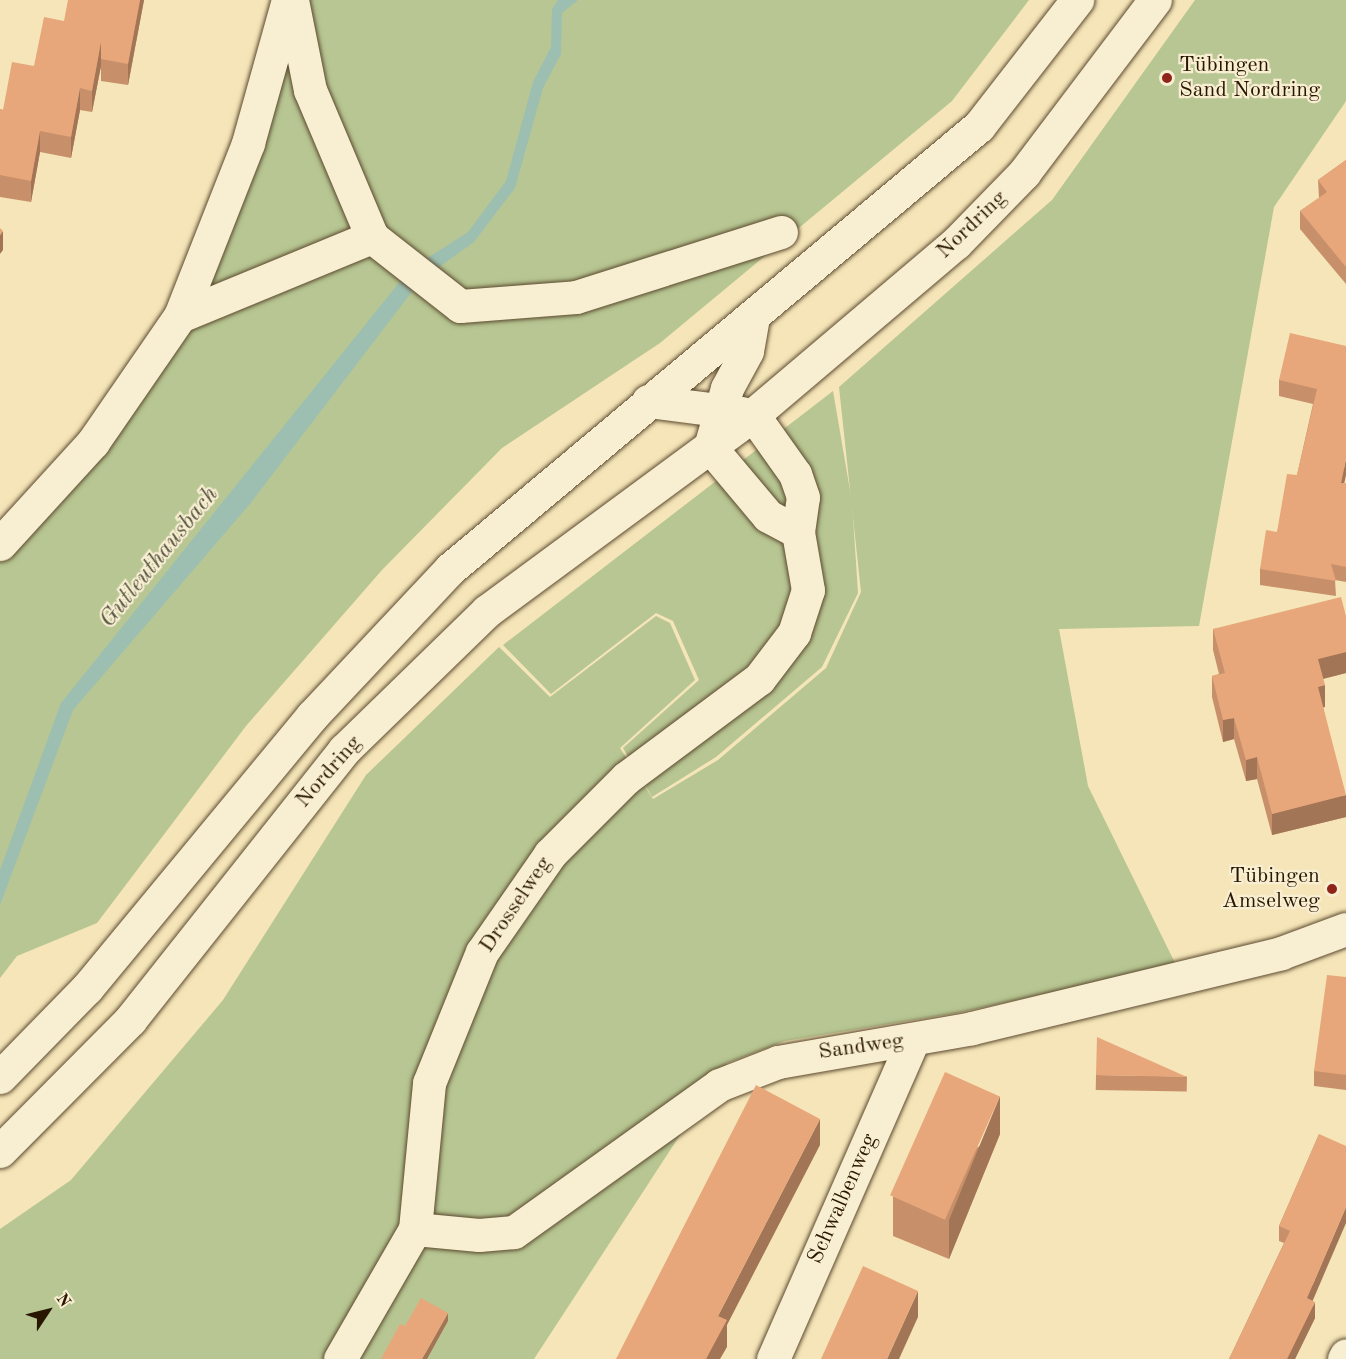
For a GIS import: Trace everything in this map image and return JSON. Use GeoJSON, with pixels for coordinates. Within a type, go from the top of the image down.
{"type":"FeatureCollection","features":[{"type":"Feature","properties":{"kind":"street"},"geometry":{"type":"LineString","coordinates":[[290,0],[310,90],[372,237],[460,306],[576,297],[781,232]]}},
{"type":"Feature","properties":{"kind":"street"},"geometry":{"type":"LineString","coordinates":[[0,544],[93,442],[180,316],[248,143],[290,0]]}},
{"type":"Feature","properties":{"kind":"street"},"geometry":{"type":"LineString","coordinates":[[0,1077],[87,988],[312,716],[450,569],[979,126],[1077,0]]}},
{"type":"Feature","properties":{"kind":"street","name":"Nordring"},"geometry":{"type":"LineString","coordinates":[[0,1151],[130,1020],[344,750],[487,611],[753,415],[956,243],[1024,173],[1155,0]]}},
{"type":"Feature","properties":{"kind":"street"},"geometry":{"type":"LineString","coordinates":[[180,316],[372,237]]}},
{"type":"Feature","properties":{"kind":"street"},"geometry":{"type":"LineString","coordinates":[[753,316],[747,351],[720,409],[710,447],[768,516],[798,532]]}},
{"type":"Feature","properties":{"kind":"street"},"geometry":{"type":"LineString","coordinates":[[648,401],[753,415]]}},
{"type":"Feature","properties":{"kind":"street","name":"Drosselweg"},"geometry":{"type":"LineString","coordinates":[[340,1359],[415,1229],[429,1083],[482,951],[550,854],[626,778],[759,679],[794,633],[808,590],[798,532],[803,497],[795,474],[753,415]]}},
{"type":"Feature","properties":{"kind":"street","name":"Sandweg"},"geometry":{"type":"LineString","coordinates":[[415,1229],[479,1235],[514,1232],[720,1085],[810,1054],[913,1040],[1281,953],[1346,929]]}},
{"type":"Feature","properties":{"kind":"street","name":"Schwalbenweg"},"geometry":{"type":"LineString","coordinates":[[773,1359],[913,1040]]}},
{"type":"Feature","properties":{"kind":"green space"},"geometry":{"type":"Polygon","coordinates":[[[288,0],[1029,0],[952,101],[660,343],[502,448],[382,570],[246,726],[97,923],[17,956],[0,978],[0,544],[180,316],[288,0]]]}},
{"type":"Feature","properties":{"kind":"green space"},"geometry":{"type":"Polygon","coordinates":[[[1195,0],[1346,0],[1346,101],[1274,207],[1199,626],[1059,629],[1088,786],[1176,965],[957,1013],[785,1041],[727,1063],[534,1359],[0,1359],[0,1229],[71,1180],[223,1000],[366,775],[499,647],[550,697],[656,616],[670,623],[695,680],[620,748],[653,799],[718,760],[826,668],[861,592],[839,387],[1052,200],[1195,0]]]}},
{"type":"Feature","properties":{"kind":"green space"},"geometry":{"type":"Polygon","coordinates":[[[833,391],[852,502],[858,593],[822,667],[716,757],[652,797],[623,748],[699,680],[673,621],[656,613],[551,694],[503,645],[833,391]]]}},
{"type":"Feature","properties":{"kind":"shaded area"},"geometry":{"type":"Polygon","coordinates":[[[558,0],[578,0],[562,13],[561,54],[543,88],[515,188],[474,242],[435,270],[426,259],[468,232],[506,181],[533,82],[551,47],[552,9],[558,0]]]}},
{"type":"Feature","properties":{"kind":"shaded area"},"geometry":{"type":"Polygon","coordinates":[[[402,279],[414,289],[249,505],[73,710],[0,905],[0,870],[61,703],[402,279]]]}},
{"type":"Feature","properties":{"kind":"building"},"geometry":{"type":"Polygon","coordinates":[[[68,0],[140,0],[128,64],[101,59],[101,42],[92,91],[80,88],[71,137],[40,131],[31,181],[0,175],[0,109],[3,110],[12,62],[34,66],[44,17],[64,21],[68,0]]]}},
{"type":"Feature","properties":{"kind":"building"},"geometry":{"type":"Polygon","coordinates":[[[1346,160],[1346,267],[1300,211],[1327,192],[1318,180],[1346,160]]]}},
{"type":"Feature","properties":{"kind":"building"},"geometry":{"type":"Polygon","coordinates":[[[1290,333],[1346,346],[1346,459],[1341,483],[1346,483],[1346,567],[1331,564],[1336,581],[1260,569],[1266,530],[1277,532],[1287,474],[1297,475],[1317,389],[1279,380],[1290,333]]]}},
{"type":"Feature","properties":{"kind":"building"},"geometry":{"type":"Polygon","coordinates":[[[1341,597],[1346,616],[1346,652],[1318,659],[1325,685],[1318,687],[1346,795],[1272,814],[1257,757],[1246,760],[1234,718],[1223,720],[1212,676],[1225,673],[1213,629],[1341,597]]]}},
{"type":"Feature","properties":{"kind":"building"},"geometry":{"type":"Polygon","coordinates":[[[1327,975],[1346,977],[1346,1075],[1314,1071],[1327,975]]]}},
{"type":"Feature","properties":{"kind":"building"},"geometry":{"type":"Polygon","coordinates":[[[1097,1037],[1187,1077],[1096,1075],[1097,1037]]]}},
{"type":"Feature","properties":{"kind":"building"},"geometry":{"type":"Polygon","coordinates":[[[945,1072],[1000,1096],[945,1220],[890,1195],[945,1072]]]}},
{"type":"Feature","properties":{"kind":"building"},"geometry":{"type":"Polygon","coordinates":[[[756,1085],[820,1119],[718,1316],[727,1320],[706,1359],[616,1359],[756,1085]]]}},
{"type":"Feature","properties":{"kind":"building"},"geometry":{"type":"Polygon","coordinates":[[[1319,1134],[1346,1146],[1346,1207],[1307,1298],[1315,1302],[1287,1359],[1229,1359],[1290,1231],[1279,1226],[1319,1134]]]}},
{"type":"Feature","properties":{"kind":"building"},"geometry":{"type":"Polygon","coordinates":[[[863,1266],[918,1291],[887,1359],[821,1359],[863,1266]]]}},
{"type":"Feature","properties":{"kind":"building"},"geometry":{"type":"Polygon","coordinates":[[[421,1298],[448,1313],[422,1359],[381,1359],[400,1324],[405,1326],[421,1298]]]}},
{"type":"Feature","properties":{"kind":"place","name":"Tübingen Sand Nordring"},"geometry":{"type":"Point","coordinates":[1167,78]}},
{"type":"Feature","properties":{"kind":"place","name":"Tübingen Amselweg"},"geometry":{"type":"Point","coordinates":[1332,889]}},
{"type":"Feature","properties":{"kind":"water label","name":"Gutleuthausbach"},"geometry":{"type":"Point","coordinates":[160,558]}}]}
